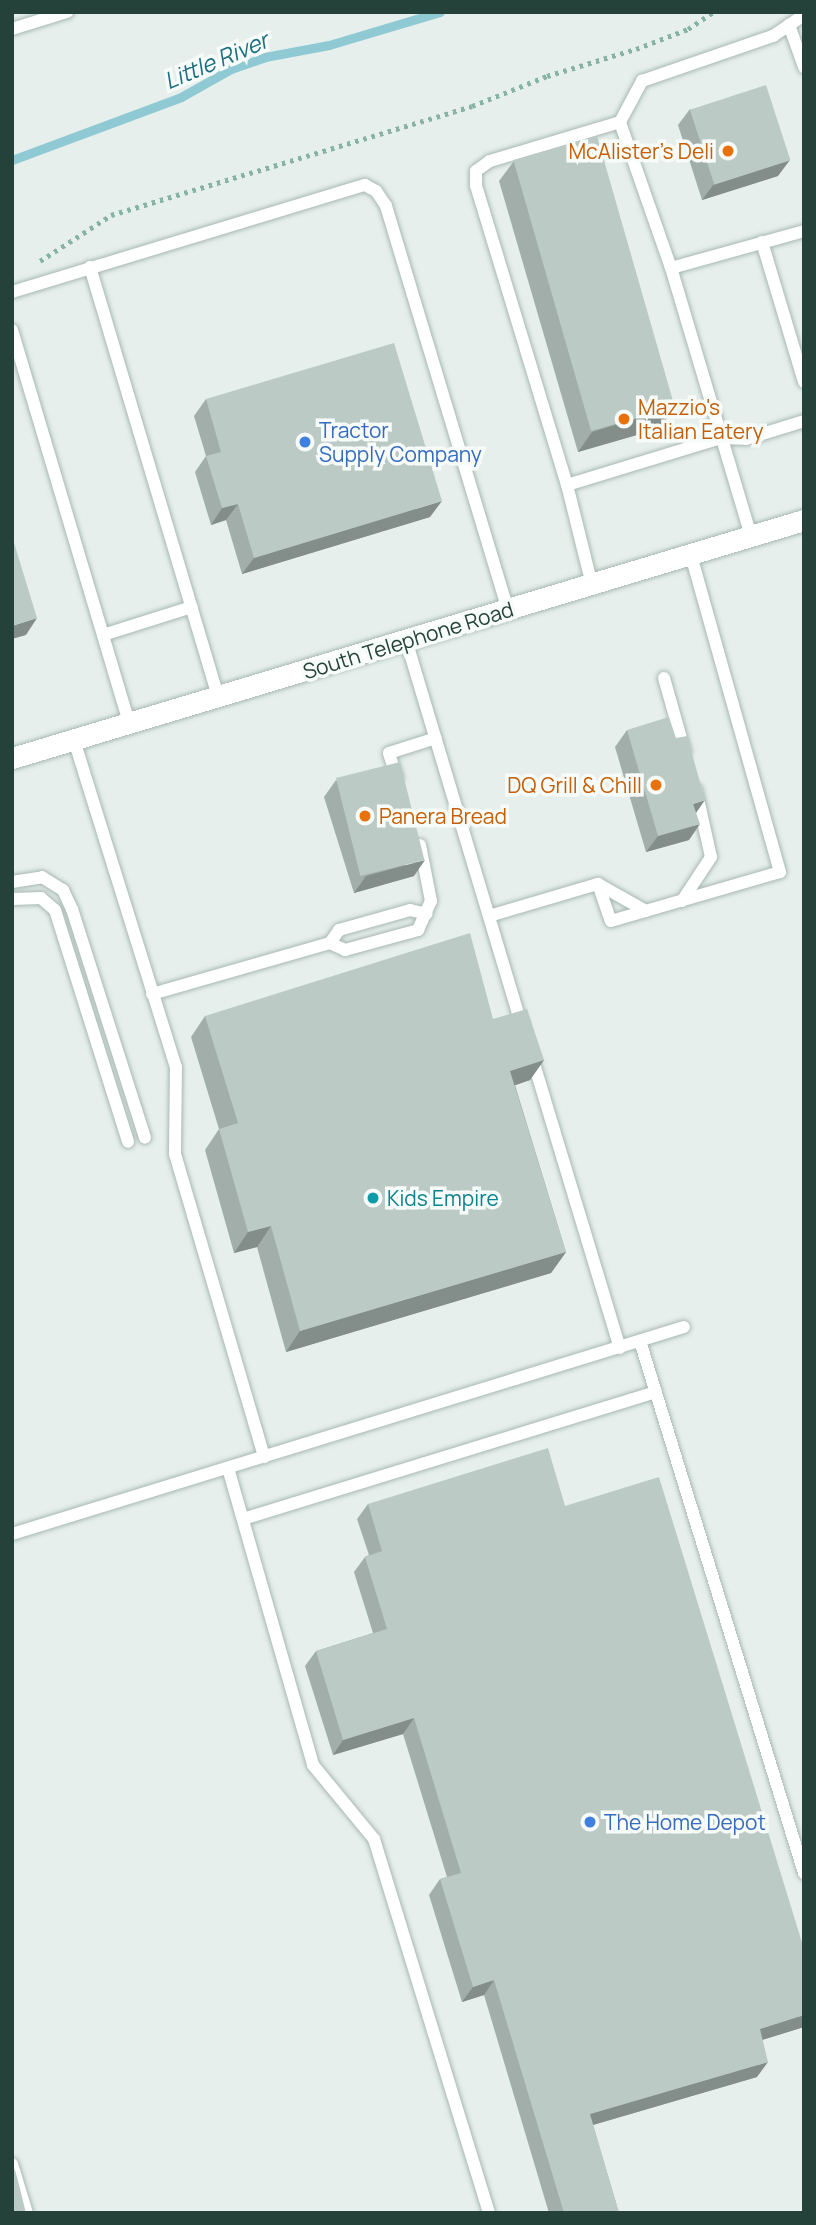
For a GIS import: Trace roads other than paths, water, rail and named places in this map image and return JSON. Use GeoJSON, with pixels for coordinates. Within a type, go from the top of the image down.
{"type":"FeatureCollection","features":[{"type":"Feature","properties":{"kind":"main road","name":"South Telephone Road"},"geometry":{"type":"LineString","coordinates":[[12,758],[804,520]]}},
{"type":"Feature","properties":{"kind":"lane"},"geometry":{"type":"LineString","coordinates":[[12,29],[67,12]]}},
{"type":"Feature","properties":{"kind":"lane"},"geometry":{"type":"LineString","coordinates":[[592,585],[567,485],[476,186],[476,171],[490,161],[620,122],[642,81],[773,36],[804,15]]}},
{"type":"Feature","properties":{"kind":"lane"},"geometry":{"type":"LineString","coordinates":[[789,25],[804,67]]}},
{"type":"Feature","properties":{"kind":"lane"},"geometry":{"type":"LineString","coordinates":[[620,122],[671,268],[751,536]]}},
{"type":"Feature","properties":{"kind":"lane"},"geometry":{"type":"LineString","coordinates":[[12,292],[365,185],[376,191],[386,206],[508,610]]}},
{"type":"Feature","properties":{"kind":"lane"},"geometry":{"type":"LineString","coordinates":[[671,268],[804,231]]}},
{"type":"Feature","properties":{"kind":"lane"},"geometry":{"type":"LineString","coordinates":[[762,242],[804,382]]}},
{"type":"Feature","properties":{"kind":"lane"},"geometry":{"type":"LineString","coordinates":[[90,267],[218,696]]}},
{"type":"Feature","properties":{"kind":"lane"},"geometry":{"type":"LineString","coordinates":[[12,330],[129,723]]}},
{"type":"Feature","properties":{"kind":"lane"},"geometry":{"type":"LineString","coordinates":[[567,485],[721,438],[746,439],[804,421]]}},
{"type":"Feature","properties":{"kind":"lane"},"geometry":{"type":"LineString","coordinates":[[598,884],[611,921],[780,872],[691,555]]}},
{"type":"Feature","properties":{"kind":"lane"},"geometry":{"type":"LineString","coordinates":[[103,635],[192,607]]}},
{"type":"Feature","properties":{"kind":"lane"},"geometry":{"type":"LineString","coordinates":[[406,640],[620,1348]]}},
{"type":"Feature","properties":{"kind":"lane"},"geometry":{"type":"LineString","coordinates":[[664,678],[706,823],[711,857],[682,901]]}},
{"type":"Feature","properties":{"kind":"lane"},"geometry":{"type":"LineString","coordinates":[[402,792],[389,753],[436,738]]}},
{"type":"Feature","properties":{"kind":"lane"},"geometry":{"type":"LineString","coordinates":[[74,740],[176,1067],[175,1154],[264,1457]]}},
{"type":"Feature","properties":{"kind":"lane"},"geometry":{"type":"LineString","coordinates":[[152,994],[330,943],[345,950],[418,930],[427,915],[429,890],[424,858],[415,831]]}},
{"type":"Feature","properties":{"kind":"lane"},"geometry":{"type":"LineString","coordinates":[[12,882],[42,877],[63,890],[76,922],[145,1138]]}},
{"type":"Feature","properties":{"kind":"lane"},"geometry":{"type":"LineString","coordinates":[[489,916],[598,884],[646,911]]}},
{"type":"Feature","properties":{"kind":"lane"},"geometry":{"type":"LineString","coordinates":[[12,899],[41,898],[55,910],[128,1142]]}},
{"type":"Feature","properties":{"kind":"lane"},"geometry":{"type":"LineString","coordinates":[[330,943],[339,930],[411,910],[427,915]]}},
{"type":"Feature","properties":{"kind":"lane"},"geometry":{"type":"LineString","coordinates":[[12,1534],[684,1327]]}},
{"type":"Feature","properties":{"kind":"lane"},"geometry":{"type":"LineString","coordinates":[[640,1341],[804,1873]]}},
{"type":"Feature","properties":{"kind":"lane"},"geometry":{"type":"LineString","coordinates":[[243,1519],[656,1392]]}},
{"type":"Feature","properties":{"kind":"lane"},"geometry":{"type":"LineString","coordinates":[[228,1468],[313,1765],[374,1839],[489,2213]]}},
{"type":"Feature","properties":{"kind":"lane"},"geometry":{"type":"LineString","coordinates":[[12,2164],[27,2213]]}},
{"type":"Feature","properties":{"kind":"waterway","name":"Little River"},"geometry":{"type":"LineString","coordinates":[[12,160],[181,97],[231,69],[265,57],[329,45],[440,12]]}},
{"type":"Feature","properties":{"kind":"place","name":"McAlister's Deli"},"geometry":{"type":"Point","coordinates":[728,151]}},
{"type":"Feature","properties":{"kind":"place","name":"Mazzio's Italian Eatery"},"geometry":{"type":"Point","coordinates":[624,419]}},
{"type":"Feature","properties":{"kind":"place","name":"Tractor Supply Company"},"geometry":{"type":"Point","coordinates":[305,442]}},
{"type":"Feature","properties":{"kind":"place","name":"DQ Grill & Chill"},"geometry":{"type":"Point","coordinates":[656,785]}},
{"type":"Feature","properties":{"kind":"place","name":"Panera Bread"},"geometry":{"type":"Point","coordinates":[365,816]}},
{"type":"Feature","properties":{"kind":"place","name":"Kids Empire"},"geometry":{"type":"Point","coordinates":[373,1198]}},
{"type":"Feature","properties":{"kind":"place","name":"The Home Depot"},"geometry":{"type":"Point","coordinates":[590,1822]}}]}
